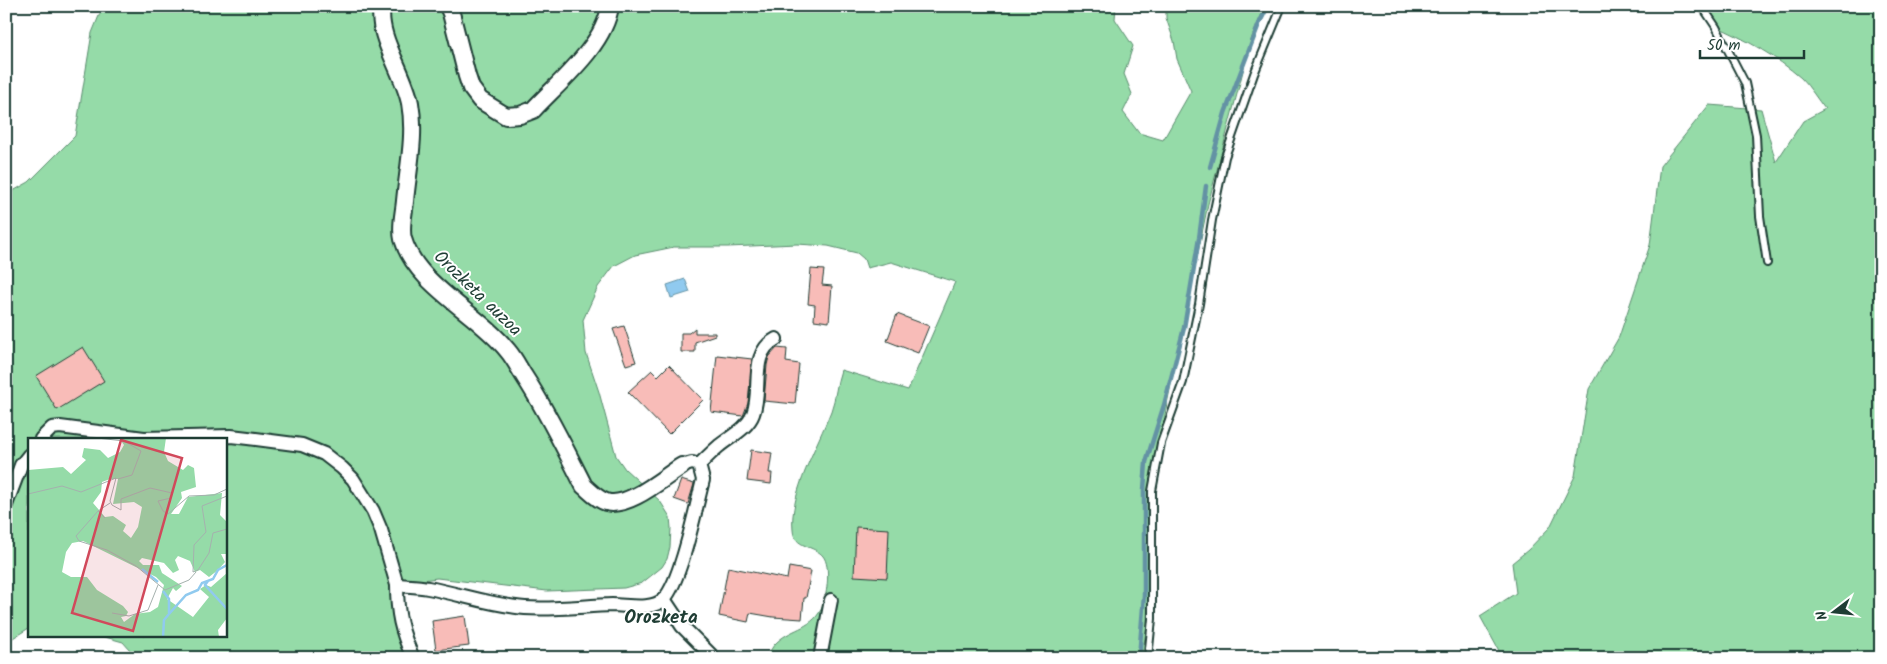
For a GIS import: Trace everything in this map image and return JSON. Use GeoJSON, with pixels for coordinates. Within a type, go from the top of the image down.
{"type":"FeatureCollection","features":[{"type":"Feature","properties":{"kind":"street","name":"Orozketa auzoa"},"geometry":{"type":"LineString","coordinates":[[382,6],[380,24],[404,83],[410,104],[412,136],[403,221],[403,236],[408,252],[426,277],[480,323],[508,351],[541,402],[584,486],[594,496],[608,502],[633,498],[682,466]]}},
{"type":"Feature","properties":{"kind":"street"},"geometry":{"type":"LineString","coordinates":[[448,6],[471,88],[480,100],[506,116],[520,115],[533,110],[596,43],[608,18],[610,6]]}},
{"type":"Feature","properties":{"kind":"street"},"geometry":{"type":"LineString","coordinates":[[699,465],[742,428],[753,414],[759,359],[767,344],[776,339]]}},
{"type":"Feature","properties":{"kind":"street"},"geometry":{"type":"LineString","coordinates":[[42,438],[52,428],[60,427],[144,438],[239,437],[302,445],[324,454],[353,479],[368,502],[381,530],[397,585],[397,610],[404,637],[413,658]]}},
{"type":"Feature","properties":{"kind":"street"},"geometry":{"type":"LineString","coordinates":[[6,505],[21,466],[28,456]]}},
{"type":"Feature","properties":{"kind":"street"},"geometry":{"type":"LineString","coordinates":[[682,466],[692,463],[699,465]]}},
{"type":"Feature","properties":{"kind":"street"},"geometry":{"type":"LineString","coordinates":[[397,585],[428,588],[482,602],[524,608],[557,609],[612,605],[647,606],[656,604],[664,599],[677,575],[704,480],[699,465]]}},
{"type":"Feature","properties":{"kind":"street"},"geometry":{"type":"LineString","coordinates":[[664,599],[682,626],[714,658]]}},
{"type":"Feature","properties":{"kind":"street"},"geometry":{"type":"LineString","coordinates":[[820,658],[832,600]]}},
{"type":"Feature","properties":{"kind":"lane"},"geometry":{"type":"LineString","coordinates":[[1148,658],[1152,619],[1152,491],[1161,443],[1183,382],[1225,157],[1254,74],[1282,6]]}},
{"type":"Feature","properties":{"kind":"lane"},"geometry":{"type":"LineString","coordinates":[[1702,6],[1716,27],[1745,83],[1756,135],[1760,216],[1767,263]]}},
{"type":"Feature","properties":{"kind":"green space"},"geometry":{"type":"Polygon","coordinates":[[[103,6],[1116,6],[1115,19],[1133,46],[1124,74],[1132,94],[1123,112],[1139,133],[1163,140],[1191,91],[1177,59],[1174,41],[1166,18],[1166,6],[1265,6],[1252,37],[1208,204],[1166,409],[1150,514],[1147,624],[1142,658],[767,658],[772,647],[777,642],[814,619],[823,605],[828,580],[827,566],[819,552],[801,543],[794,536],[793,516],[800,485],[833,406],[841,370],[908,390],[955,282],[891,262],[867,268],[864,259],[857,253],[828,246],[797,244],[674,247],[635,255],[614,266],[598,287],[583,320],[586,353],[599,392],[616,456],[625,469],[660,501],[670,517],[670,547],[667,559],[662,567],[642,583],[624,588],[547,591],[437,578],[393,584],[415,658],[137,658],[123,642],[102,636],[226,636],[226,438],[28,438],[28,629],[8,641],[6,645],[6,195],[29,182],[75,136],[92,33],[103,6]]]}},
{"type":"Feature","properties":{"kind":"green space"},"geometry":{"type":"Polygon","coordinates":[[[1709,6],[1881,6],[1881,658],[1503,658],[1480,616],[1516,593],[1512,563],[1528,550],[1550,527],[1575,476],[1589,389],[1619,337],[1650,245],[1660,166],[1709,105],[1761,109],[1776,162],[1803,121],[1825,109],[1801,78],[1792,70],[1760,49],[1715,26],[1709,6]]]}},
{"type":"Feature","properties":{"kind":"water"},"geometry":{"type":"Polygon","coordinates":[[[685,279],[690,292],[671,298],[667,285],[685,279]]]}},
{"type":"Feature","properties":{"kind":"building"},"geometry":{"type":"Polygon","coordinates":[[[811,269],[824,270],[822,285],[832,286],[829,322],[814,320],[815,305],[808,304],[811,269]]]}},
{"type":"Feature","properties":{"kind":"building"},"geometry":{"type":"Polygon","coordinates":[[[897,314],[929,326],[918,353],[887,341],[897,314]]]}},
{"type":"Feature","properties":{"kind":"building"},"geometry":{"type":"Polygon","coordinates":[[[624,326],[636,362],[626,365],[613,329],[624,326]]]}},
{"type":"Feature","properties":{"kind":"building"},"geometry":{"type":"Polygon","coordinates":[[[695,328],[695,333],[715,333],[715,335],[695,342],[695,352],[681,352],[681,333],[689,333],[695,328]]]}},
{"type":"Feature","properties":{"kind":"building"},"geometry":{"type":"Polygon","coordinates":[[[83,347],[104,381],[57,410],[36,376],[83,347]]]}},
{"type":"Feature","properties":{"kind":"building"},"geometry":{"type":"Polygon","coordinates":[[[777,348],[787,349],[786,362],[799,364],[795,404],[764,401],[767,365],[769,357],[777,348]]]}},
{"type":"Feature","properties":{"kind":"building"},"geometry":{"type":"Polygon","coordinates":[[[717,355],[752,359],[748,403],[743,416],[711,412],[717,355]]]}},
{"type":"Feature","properties":{"kind":"building"},"geometry":{"type":"Polygon","coordinates":[[[669,365],[703,400],[669,434],[628,392],[652,370],[658,376],[669,365]]]}},
{"type":"Feature","properties":{"kind":"building"},"geometry":{"type":"Polygon","coordinates":[[[751,450],[772,453],[769,473],[772,473],[771,484],[747,481],[751,450]]]}},
{"type":"Feature","properties":{"kind":"building"},"geometry":{"type":"Polygon","coordinates":[[[681,480],[694,484],[688,504],[674,499],[681,480]]]}},
{"type":"Feature","properties":{"kind":"building"},"geometry":{"type":"Polygon","coordinates":[[[856,527],[889,529],[887,578],[854,576],[856,527]]]}},
{"type":"Feature","properties":{"kind":"building"},"geometry":{"type":"Polygon","coordinates":[[[728,567],[787,579],[789,567],[811,571],[806,598],[804,598],[802,619],[750,613],[748,622],[719,616],[728,567]]]}},
{"type":"Feature","properties":{"kind":"building"},"geometry":{"type":"Polygon","coordinates":[[[465,616],[469,646],[436,650],[432,621],[465,616]]]}},
{"type":"Feature","properties":{"kind":"waterway"},"geometry":{"type":"LineString","coordinates":[[1210,167],[1225,113],[1259,24],[1268,6]]}},
{"type":"Feature","properties":{"kind":"waterway"},"geometry":{"type":"LineString","coordinates":[[1139,658],[1144,595],[1144,490],[1146,462],[1164,405],[1184,328],[1206,186]]}},
{"type":"Feature","properties":{"kind":"district","name":"Orozketa"},"geometry":{"type":"Point","coordinates":[661,618]}}]}
